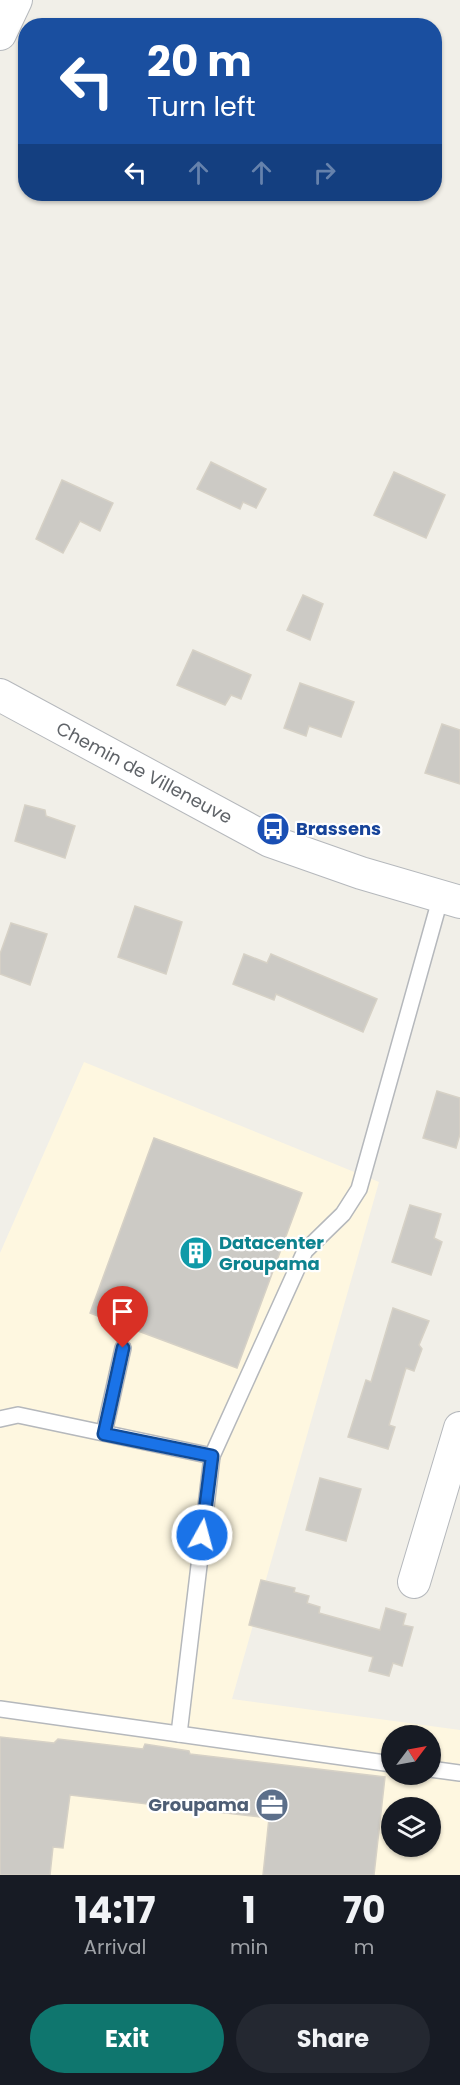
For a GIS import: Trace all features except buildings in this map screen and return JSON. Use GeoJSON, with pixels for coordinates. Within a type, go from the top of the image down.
{"type":"FeatureCollection","features":[{"type":"Feature","properties":{"kind":"street"},"geometry":{"type":"LineString","coordinates":[[0,34],[16,0]]}},
{"type":"Feature","properties":{"kind":"street","name":"Chemin de Villeneuve"},"geometry":{"type":"LineString","coordinates":[[0,695],[270,841],[361,873],[450,899]]}},
{"type":"Feature","properties":{"kind":"street"},"geometry":{"type":"LineString","coordinates":[[414,1582],[460,1428]]}},
{"type":"Feature","properties":{"kind":"lane"},"geometry":{"type":"LineString","coordinates":[[179,1734],[212,1456],[305,1251],[343,1214],[359,1189],[450,899]]}},
{"type":"Feature","properties":{"kind":"lane"},"geometry":{"type":"LineString","coordinates":[[104,1434],[123,1348]]}},
{"type":"Feature","properties":{"kind":"lane"},"geometry":{"type":"LineString","coordinates":[[0,1419],[18,1415],[212,1456]]}},
{"type":"Feature","properties":{"kind":"lane"},"geometry":{"type":"LineString","coordinates":[[0,1709],[381,1762]]}},
{"type":"Feature","properties":{"kind":"lane"},"geometry":{"type":"LineString","coordinates":[[441,1770],[460,1773]]}},
{"type":"Feature","properties":{"kind":"shaded area"},"geometry":{"type":"Polygon","coordinates":[[[84,1062],[379,1182],[232,1699],[423,1725],[381,1725],[381,1785],[441,1785],[441,1727],[460,1730],[460,1875],[0,1875],[0,1253],[84,1062]]]}},
{"type":"Feature","properties":{"kind":"place","name":"Brassens"},"geometry":{"type":"Point","coordinates":[273,829]}},
{"type":"Feature","properties":{"kind":"place","name":"Datacenter Groupama"},"geometry":{"type":"Point","coordinates":[196,1253]}},
{"type":"Feature","properties":{"kind":"place","name":"Groupama"},"geometry":{"type":"Point","coordinates":[272,1805]}},
{"type":"Feature","properties":{"kind":"route"},"geometry":{"type":"LineString","coordinates":[[123,1348],[104,1434],[212,1456],[202,1535]]}}]}
